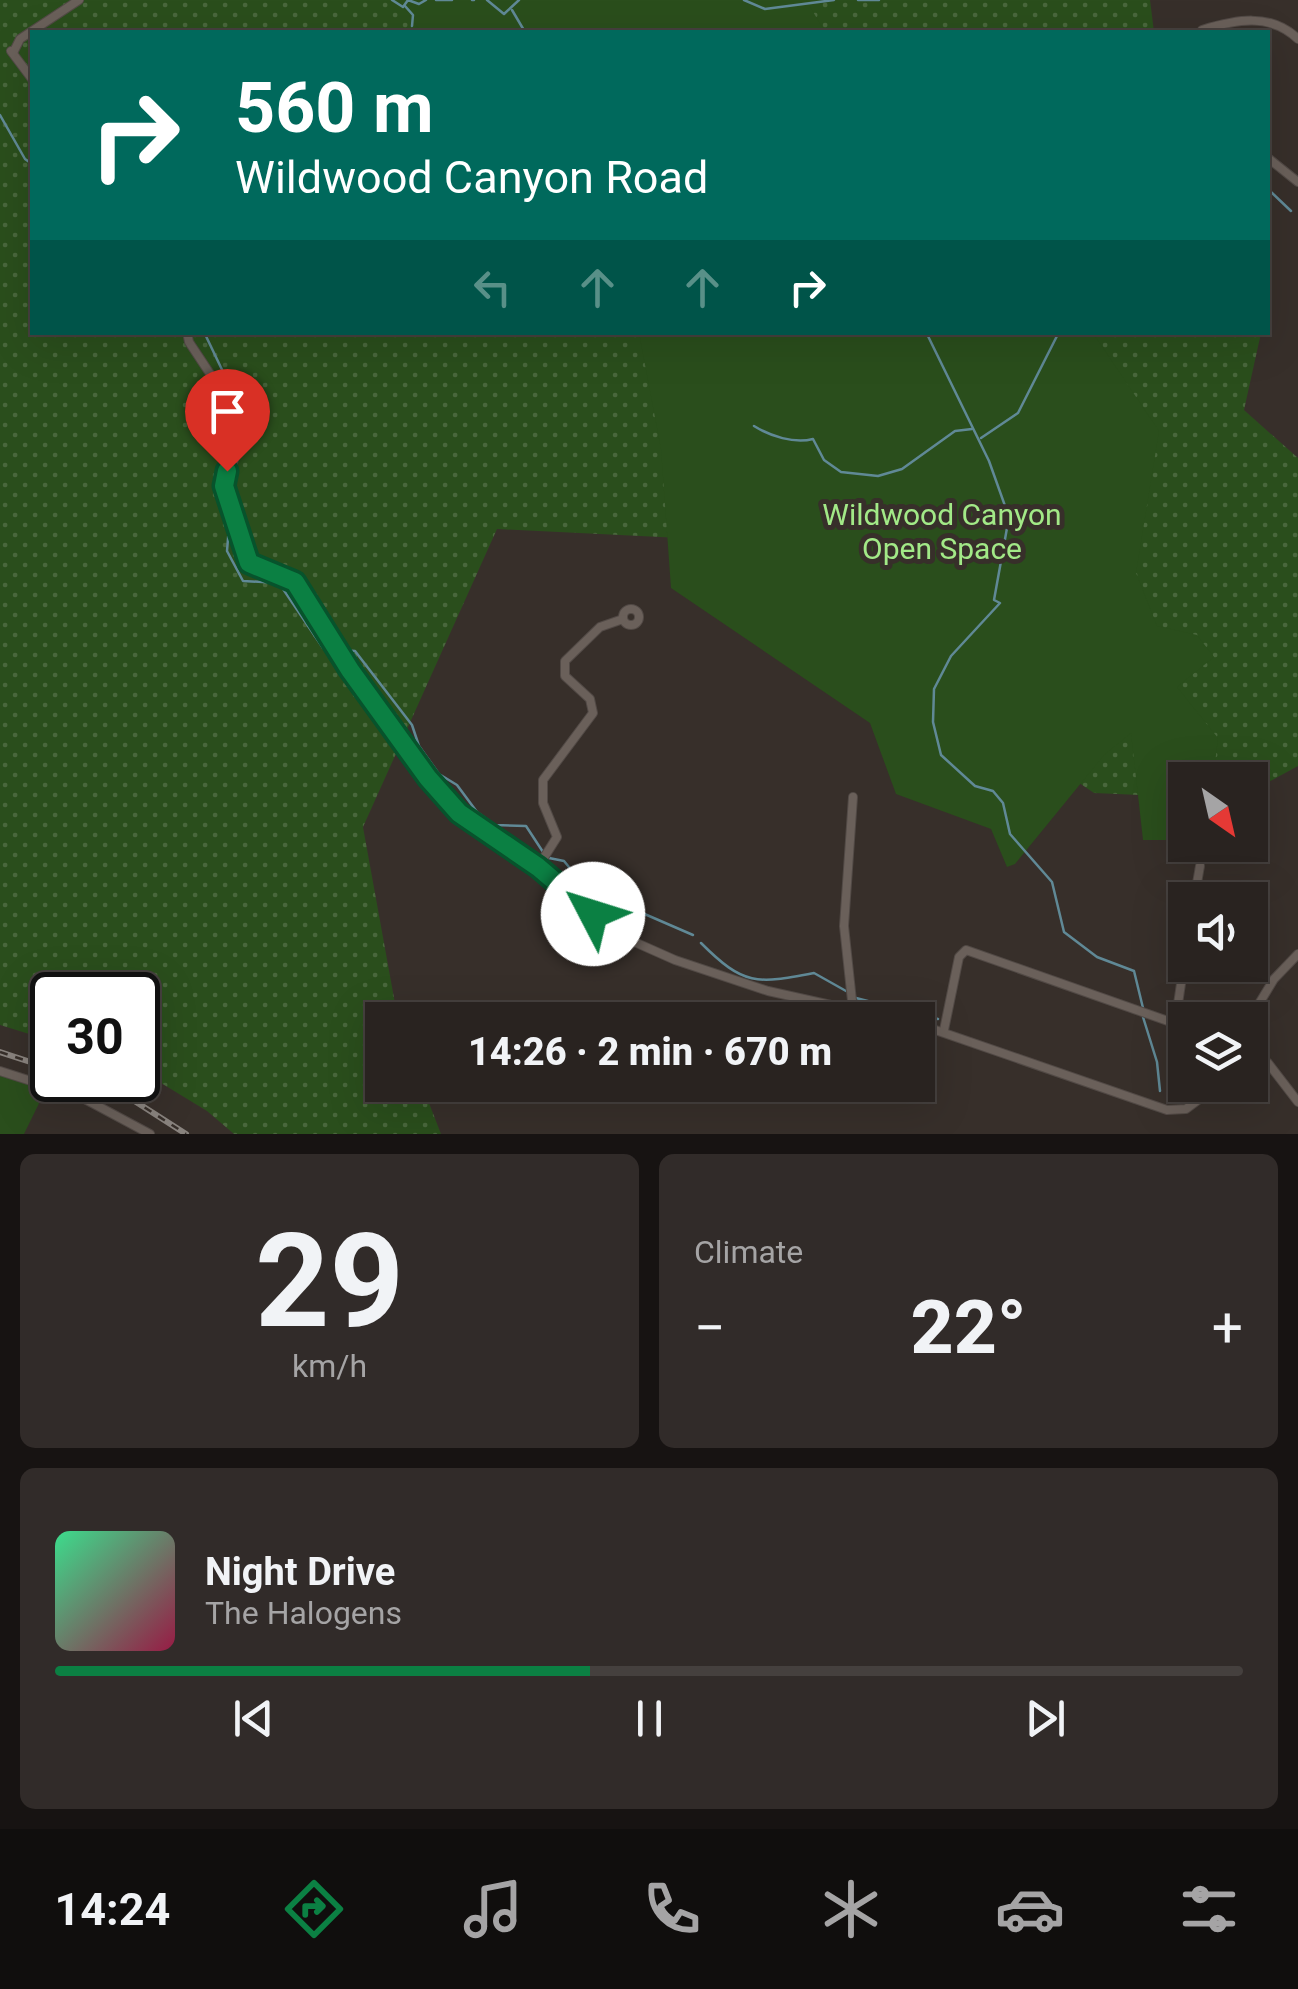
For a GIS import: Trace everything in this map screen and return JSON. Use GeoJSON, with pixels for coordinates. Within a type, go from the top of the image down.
{"type":"FeatureCollection","features":[{"type":"Feature","properties":{"kind":"street"},"geometry":{"type":"LineString","coordinates":[[33,30],[78,0]]}},
{"type":"Feature","properties":{"kind":"street"},"geometry":{"type":"LineString","coordinates":[[1202,30],[1251,19],[1274,24],[1298,40]]}},
{"type":"Feature","properties":{"kind":"street"},"geometry":{"type":"LineString","coordinates":[[30,32],[12,52],[30,77]]}},
{"type":"Feature","properties":{"kind":"street"},"geometry":{"type":"LineString","coordinates":[[1270,160],[1298,182]]}},
{"type":"Feature","properties":{"kind":"street"},"geometry":{"type":"LineString","coordinates":[[190,335],[246,428],[224,486],[249,563],[295,582],[350,670],[428,778],[459,813],[538,867],[619,936],[768,991],[817,1002]]}},
{"type":"Feature","properties":{"kind":"street"},"geometry":{"type":"LineString","coordinates":[[538,867],[556,837],[541,792],[546,771],[593,713],[590,699],[565,676],[565,661],[600,627],[623,619]]}},
{"type":"Feature","properties":{"kind":"street"},"geometry":{"type":"LineString","coordinates":[[852,1002],[844,926],[853,796]]}},
{"type":"Feature","properties":{"kind":"street"},"geometry":{"type":"LineString","coordinates":[[1197,882],[1200,866]]}},
{"type":"Feature","properties":{"kind":"street"},"geometry":{"type":"LineString","coordinates":[[944,1030],[961,952],[1063,981],[1168,1021]]}},
{"type":"Feature","properties":{"kind":"street"},"geometry":{"type":"LineString","coordinates":[[1260,1002],[1274,978],[1298,954]]}},
{"type":"Feature","properties":{"kind":"street"},"geometry":{"type":"LineString","coordinates":[[935,1028],[1129,1097],[1181,1111],[1194,1102]]}},
{"type":"Feature","properties":{"kind":"street"},"geometry":{"type":"LineString","coordinates":[[0,1071],[81,1097],[150,1134]]}},
{"type":"Feature","properties":{"kind":"street"},"geometry":{"type":"LineString","coordinates":[[1268,1071],[1298,1102]]}},
{"type":"Feature","properties":{"kind":"green space"},"geometry":{"type":"Polygon","coordinates":[[[0,0],[1150,0],[1154,30],[30,30],[30,335],[1261,335],[1244,410],[1298,458],[1298,766],[1268,782],[1268,762],[1168,762],[1168,796],[1094,793],[721,540],[497,529],[363,827],[395,1002],[365,1002],[365,1102],[429,1102],[441,1134],[234,1134],[207,1111],[160,1082],[160,972],[30,972],[30,1034],[0,1025],[0,0]]]}},
{"type":"Feature","properties":{"kind":"green space"},"geometry":{"type":"Polygon","coordinates":[[[398,0],[806,0],[824,30],[420,30],[398,0]]]}},
{"type":"Feature","properties":{"kind":"green space","name":"Wildwood Canyon Open Space"},"geometry":{"type":"Polygon","coordinates":[[[639,335],[1094,335],[1159,431],[1136,573],[1157,626],[1197,635],[1214,657],[1177,687],[1218,738],[1215,762],[1168,762],[1168,840],[1143,840],[1131,733],[1104,755],[1015,864],[1007,867],[991,829],[896,794],[870,723],[671,588],[661,449],[639,335]]]}},
{"type":"Feature","properties":{"kind":"green space"},"geometry":{"type":"Polygon","coordinates":[[[0,1067],[30,1077],[30,1102],[40,1102],[24,1134],[0,1134],[0,1067]]]}},
{"type":"Feature","properties":{"kind":"waterway"},"geometry":{"type":"LineString","coordinates":[[392,0],[403,7],[408,0],[419,4],[426,0]]}},
{"type":"Feature","properties":{"kind":"waterway"},"geometry":{"type":"LineString","coordinates":[[436,0],[452,0]]}},
{"type":"Feature","properties":{"kind":"waterway"},"geometry":{"type":"LineString","coordinates":[[487,0],[504,14],[519,0]]}},
{"type":"Feature","properties":{"kind":"waterway"},"geometry":{"type":"LineString","coordinates":[[744,0],[765,9],[834,0]]}},
{"type":"Feature","properties":{"kind":"waterway"},"geometry":{"type":"LineString","coordinates":[[858,0],[879,0]]}},
{"type":"Feature","properties":{"kind":"waterway"},"geometry":{"type":"LineString","coordinates":[[405,6],[413,15],[412,26]]}},
{"type":"Feature","properties":{"kind":"waterway"},"geometry":{"type":"LineString","coordinates":[[512,10],[524,30]]}},
{"type":"Feature","properties":{"kind":"waterway"},"geometry":{"type":"LineString","coordinates":[[0,115],[30,163]]}},
{"type":"Feature","properties":{"kind":"waterway"},"geometry":{"type":"LineString","coordinates":[[1270,191],[1291,211]]}},
{"type":"Feature","properties":{"kind":"waterway"},"geometry":{"type":"LineString","coordinates":[[205,335],[225,376],[225,391]]}},
{"type":"Feature","properties":{"kind":"waterway"},"geometry":{"type":"LineString","coordinates":[[927,335],[989,461],[1009,517],[994,600],[1000,603],[951,656],[934,689],[933,722],[941,755],[975,786],[993,791],[1003,803],[1010,834],[1052,882],[1064,932],[1097,957],[1134,971],[1143,1008]]}},
{"type":"Feature","properties":{"kind":"waterway"},"geometry":{"type":"LineString","coordinates":[[981,438],[1018,413],[1057,335]]}},
{"type":"Feature","properties":{"kind":"waterway"},"geometry":{"type":"LineString","coordinates":[[226,404],[226,434],[217,474],[229,526],[227,551],[243,581],[279,583],[323,648],[331,649]]}},
{"type":"Feature","properties":{"kind":"waterway"},"geometry":{"type":"LineString","coordinates":[[754,426],[782,438],[813,439],[824,460],[841,472],[878,476],[902,469],[955,431],[972,429]]}},
{"type":"Feature","properties":{"kind":"waterway"},"geometry":{"type":"LineString","coordinates":[[342,650],[355,651],[412,725],[419,746],[439,774],[457,785],[477,812],[495,825],[526,826],[543,852]]}},
{"type":"Feature","properties":{"kind":"waterway"},"geometry":{"type":"LineString","coordinates":[[549,858],[564,861],[578,878],[603,896],[693,935]]}},
{"type":"Feature","properties":{"kind":"waterway"},"geometry":{"type":"LineString","coordinates":[[701,943],[729,967],[752,978],[778,979],[814,973],[846,991]]}},
{"type":"Feature","properties":{"kind":"waterway"},"geometry":{"type":"LineString","coordinates":[[856,998],[938,1019]]}},
{"type":"Feature","properties":{"kind":"waterway"},"geometry":{"type":"LineString","coordinates":[[1143,1017],[1157,1062],[1160,1091]]}},
{"type":"Feature","properties":{"kind":"railway"},"geometry":{"type":"LineString","coordinates":[[0,1052],[30,1062]]}},
{"type":"Feature","properties":{"kind":"railway"},"geometry":{"type":"LineString","coordinates":[[136,1102],[186,1134]]}},
{"type":"Feature","properties":{"kind":"route"},"geometry":{"type":"LineString","coordinates":[[227,471],[224,486],[249,563],[295,582],[350,670],[428,778],[459,813],[521,854],[593,914]]}}]}
